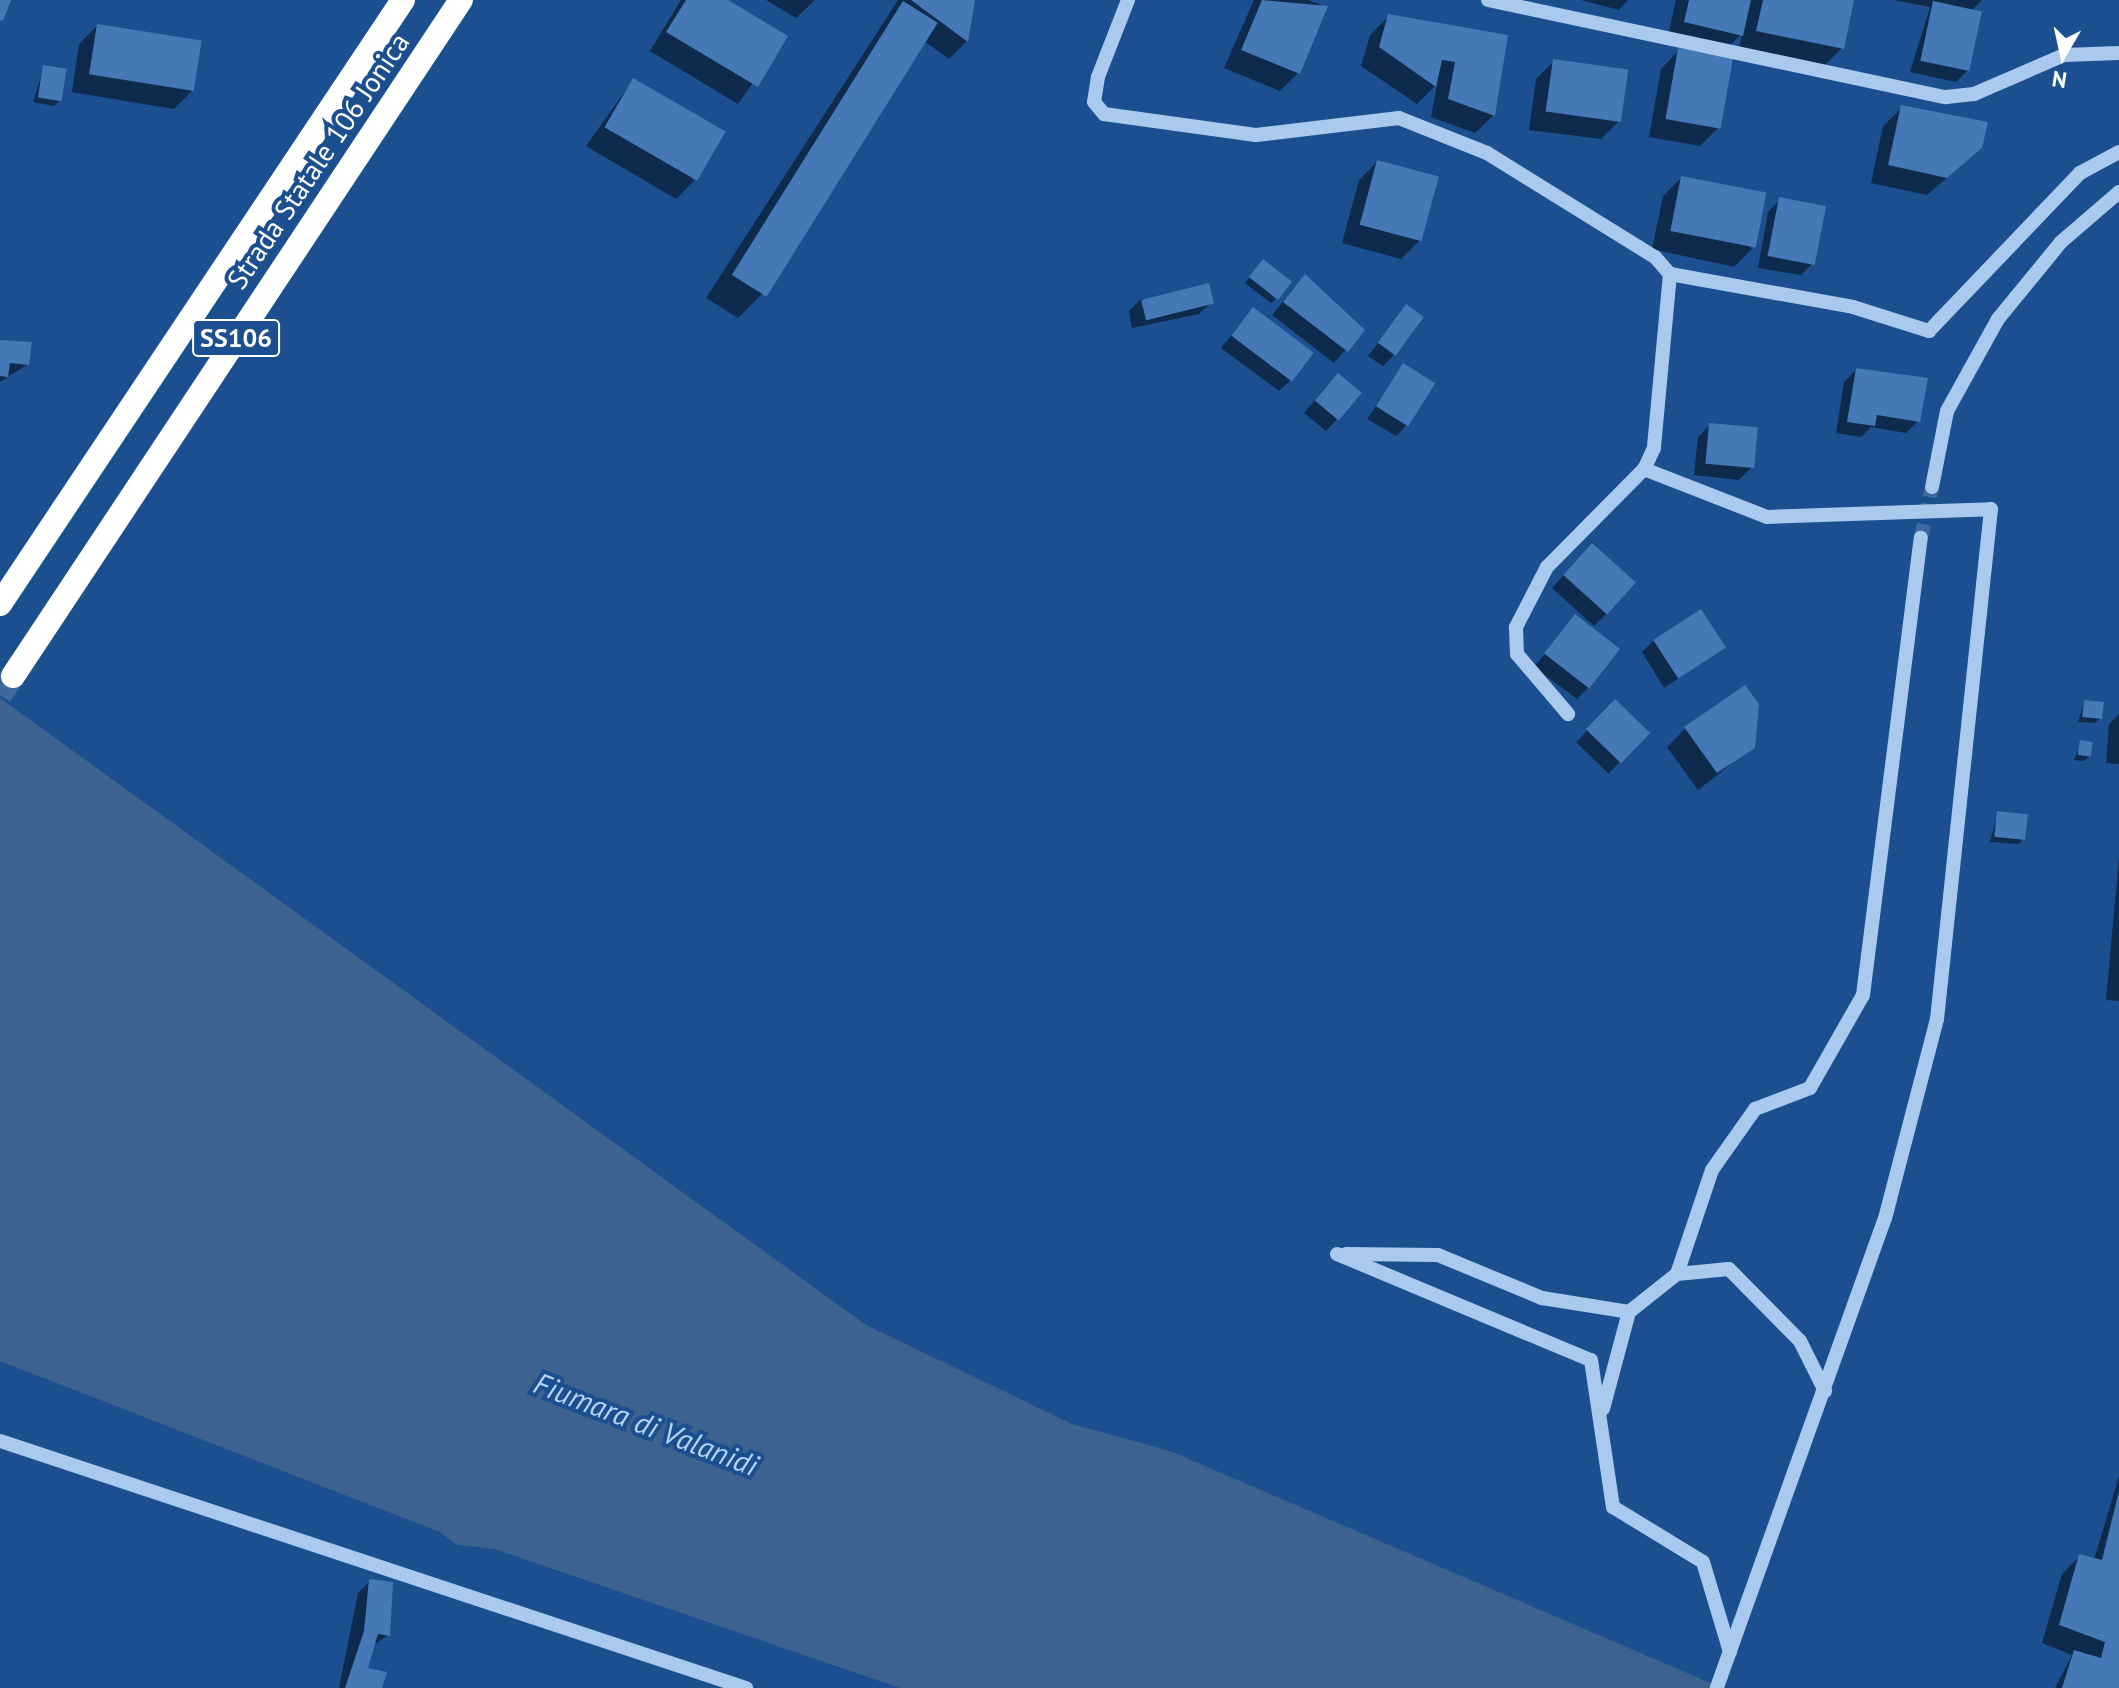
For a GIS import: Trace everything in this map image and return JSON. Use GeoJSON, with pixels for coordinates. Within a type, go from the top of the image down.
{"type":"FeatureCollection","features":[{"type":"Feature","properties":{"kind":"highway","name":"Strada Statale 106 Jonica"},"geometry":{"type":"LineString","coordinates":[[0,604],[403,0]]}},
{"type":"Feature","properties":{"kind":"highway","name":"Strada Statale 106 Jonica"},"geometry":{"type":"LineString","coordinates":[[13,676],[461,0]]}},
{"type":"Feature","properties":{"kind":"street"},"geometry":{"type":"LineString","coordinates":[[1128,0],[1098,77],[1094,102],[1104,114],[1256,135],[1399,118],[1487,153],[1655,257],[1670,274],[1853,307],[1929,331],[2080,173],[2119,152]]}},
{"type":"Feature","properties":{"kind":"street"},"geometry":{"type":"LineString","coordinates":[[1488,0],[1946,97],[1974,94],[2064,55],[2119,53]]}},
{"type":"Feature","properties":{"kind":"street"},"geometry":{"type":"LineString","coordinates":[[1932,487],[1947,411],[1998,319],[2061,242],[2119,192]]}},
{"type":"Feature","properties":{"kind":"street"},"geometry":{"type":"LineString","coordinates":[[1568,714],[1517,654],[1516,627],[1547,567],[1644,469],[1654,448],[1670,274]]}},
{"type":"Feature","properties":{"kind":"street"},"geometry":{"type":"LineString","coordinates":[[1644,469],[1767,517],[1991,509],[1937,1019],[1885,1218],[1717,1688]]}},
{"type":"Feature","properties":{"kind":"street"},"geometry":{"type":"LineString","coordinates":[[1677,1274],[1712,1170],[1755,1109],[1810,1088],[1863,995],[1921,538]]}},
{"type":"Feature","properties":{"kind":"street"},"geometry":{"type":"LineString","coordinates":[[1629,1312],[1542,1298],[1438,1255],[1337,1254],[1591,1360],[1602,1413],[1613,1507],[1703,1562],[1730,1653]]}},
{"type":"Feature","properties":{"kind":"street"},"geometry":{"type":"LineString","coordinates":[[1602,1413],[1629,1312],[1677,1274],[1729,1269],[1800,1341],[1825,1391]]}},
{"type":"Feature","properties":{"kind":"street"},"geometry":{"type":"LineString","coordinates":[[0,1441],[746,1688]]}},
{"type":"Feature","properties":{"kind":"water","name":"Fiumara di Valanidi"},"geometry":{"type":"Polygon","coordinates":[[[0,698],[866,1325],[1072,1424],[1170,1451],[1722,1688],[900,1688],[495,1549],[457,1545],[440,1532],[0,1361],[0,698]]]}},
{"type":"Feature","properties":{"kind":"building"},"geometry":{"type":"Polygon","coordinates":[[[0,0],[11,0],[3,21],[0,20],[0,0]]]}},
{"type":"Feature","properties":{"kind":"building"},"geometry":{"type":"Polygon","coordinates":[[[686,0],[728,0],[788,36],[758,87],[666,32],[686,0]]]}},
{"type":"Feature","properties":{"kind":"building"},"geometry":{"type":"Polygon","coordinates":[[[911,0],[975,0],[968,42],[911,0]]]}},
{"type":"Feature","properties":{"kind":"building"},"geometry":{"type":"Polygon","coordinates":[[[1262,0],[1328,6],[1300,74],[1241,50],[1262,0]]]}},
{"type":"Feature","properties":{"kind":"building"},"geometry":{"type":"Polygon","coordinates":[[[1689,0],[1751,0],[1743,36],[1684,22],[1689,0]]]}},
{"type":"Feature","properties":{"kind":"building"},"geometry":{"type":"Polygon","coordinates":[[[1763,0],[1854,0],[1844,49],[1756,31],[1763,0]]]}},
{"type":"Feature","properties":{"kind":"building"},"geometry":{"type":"Polygon","coordinates":[[[903,1],[938,23],[767,297],[732,275],[903,1]]]}},
{"type":"Feature","properties":{"kind":"building"},"geometry":{"type":"Polygon","coordinates":[[[1933,1],[1982,11],[1969,71],[1920,61],[1933,1]]]}},
{"type":"Feature","properties":{"kind":"building"},"geometry":{"type":"Polygon","coordinates":[[[1388,14],[1508,35],[1495,116],[1448,99],[1455,62],[1442,60],[1436,87],[1379,47],[1388,14]]]}},
{"type":"Feature","properties":{"kind":"building"},"geometry":{"type":"Polygon","coordinates":[[[97,24],[202,41],[194,91],[89,74],[97,24]]]}},
{"type":"Feature","properties":{"kind":"building"},"geometry":{"type":"Polygon","coordinates":[[[1678,48],[1733,58],[1721,129],[1665,119],[1678,48]]]}},
{"type":"Feature","properties":{"kind":"building"},"geometry":{"type":"Polygon","coordinates":[[[1553,59],[1628,70],[1621,122],[1546,111],[1553,59]]]}},
{"type":"Feature","properties":{"kind":"building"},"geometry":{"type":"Polygon","coordinates":[[[43,65],[67,69],[62,101],[38,98],[43,65]]]}},
{"type":"Feature","properties":{"kind":"building"},"geometry":{"type":"Polygon","coordinates":[[[633,78],[726,132],[697,181],[604,127],[633,78]]]}},
{"type":"Feature","properties":{"kind":"building"},"geometry":{"type":"Polygon","coordinates":[[[1901,105],[1988,122],[1982,148],[1947,178],[1888,165],[1901,105]]]}},
{"type":"Feature","properties":{"kind":"building"},"geometry":{"type":"Polygon","coordinates":[[[1377,160],[1439,177],[1421,241],[1360,225],[1377,160]]]}},
{"type":"Feature","properties":{"kind":"building"},"geometry":{"type":"Polygon","coordinates":[[[1681,176],[1766,193],[1756,248],[1670,231],[1681,176]]]}},
{"type":"Feature","properties":{"kind":"building"},"geometry":{"type":"Polygon","coordinates":[[[1779,197],[1826,206],[1815,265],[1768,256],[1779,197]]]}},
{"type":"Feature","properties":{"kind":"building"},"geometry":{"type":"Polygon","coordinates":[[[1263,259],[1292,282],[1278,300],[1249,277],[1263,259]]]}},
{"type":"Feature","properties":{"kind":"building"},"geometry":{"type":"Polygon","coordinates":[[[1305,274],[1365,330],[1348,352],[1283,302],[1305,274]]]}},
{"type":"Feature","properties":{"kind":"building"},"geometry":{"type":"Polygon","coordinates":[[[1209,283],[1214,303],[1146,320],[1141,300],[1209,283]]]}},
{"type":"Feature","properties":{"kind":"building"},"geometry":{"type":"Polygon","coordinates":[[[1406,304],[1424,317],[1396,356],[1378,343],[1406,304]]]}},
{"type":"Feature","properties":{"kind":"building"},"geometry":{"type":"Polygon","coordinates":[[[1253,307],[1314,353],[1292,381],[1231,336],[1253,307]]]}},
{"type":"Feature","properties":{"kind":"building"},"geometry":{"type":"Polygon","coordinates":[[[0,340],[32,342],[29,365],[10,363],[8,377],[0,376],[0,340]]]}},
{"type":"Feature","properties":{"kind":"building"},"geometry":{"type":"Polygon","coordinates":[[[1403,363],[1435,383],[1408,426],[1376,406],[1403,363]]]}},
{"type":"Feature","properties":{"kind":"building"},"geometry":{"type":"Polygon","coordinates":[[[1856,368],[1928,378],[1920,422],[1877,415],[1875,426],[1847,422],[1856,368]]]}},
{"type":"Feature","properties":{"kind":"building"},"geometry":{"type":"Polygon","coordinates":[[[1338,373],[1362,393],[1339,421],[1315,401],[1338,373]]]}},
{"type":"Feature","properties":{"kind":"building"},"geometry":{"type":"Polygon","coordinates":[[[1709,423],[1758,427],[1754,468],[1705,464],[1709,423]]]}},
{"type":"Feature","properties":{"kind":"building"},"geometry":{"type":"Polygon","coordinates":[[[1592,543],[1636,582],[1607,614],[1563,575],[1592,543]]]}},
{"type":"Feature","properties":{"kind":"building"},"geometry":{"type":"Polygon","coordinates":[[[1701,609],[1726,648],[1678,679],[1653,640],[1701,609]]]}},
{"type":"Feature","properties":{"kind":"building"},"geometry":{"type":"Polygon","coordinates":[[[1575,614],[1620,649],[1589,688],[1544,653],[1575,614]]]}},
{"type":"Feature","properties":{"kind":"building"},"geometry":{"type":"Polygon","coordinates":[[[1745,685],[1759,704],[1755,748],[1717,773],[1684,727],[1745,685]]]}},
{"type":"Feature","properties":{"kind":"building"},"geometry":{"type":"Polygon","coordinates":[[[1615,699],[1650,733],[1621,763],[1586,729],[1615,699]]]}},
{"type":"Feature","properties":{"kind":"building"},"geometry":{"type":"Polygon","coordinates":[[[2084,700],[2104,702],[2102,719],[2082,717],[2084,700]]]}},
{"type":"Feature","properties":{"kind":"building"},"geometry":{"type":"Polygon","coordinates":[[[2080,740],[2093,742],[2090,757],[2078,755],[2080,740]]]}},
{"type":"Feature","properties":{"kind":"building"},"geometry":{"type":"Polygon","coordinates":[[[1997,811],[2028,814],[2025,840],[1994,837],[1997,811]]]}},
{"type":"Feature","properties":{"kind":"building"},"geometry":{"type":"Polygon","coordinates":[[[2119,1491],[2119,1688],[2062,1688],[2074,1650],[2101,1658],[2105,1642],[2059,1625],[2079,1554],[2102,1560],[2119,1491]]]}},
{"type":"Feature","properties":{"kind":"building"},"geometry":{"type":"Polygon","coordinates":[[[369,1579],[393,1582],[390,1636],[378,1634],[368,1668],[387,1672],[382,1688],[345,1688],[364,1631],[369,1579]]]}},
{"type":"Feature","properties":{"kind":"tunnel"},"geometry":{"type":"LineString","coordinates":[[1921,538],[1932,487]]}},
{"type":"Feature","properties":{"kind":"tunnel"},"geometry":{"type":"LineString","coordinates":[[0,695],[13,676]]}}]}
